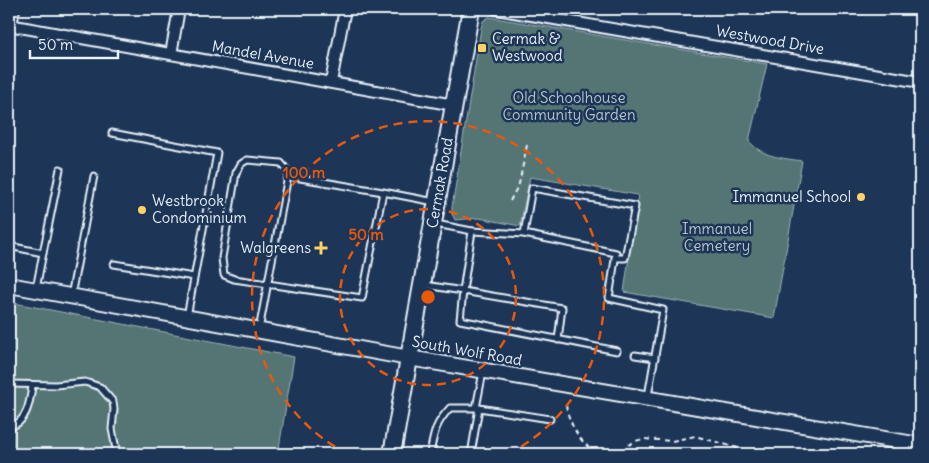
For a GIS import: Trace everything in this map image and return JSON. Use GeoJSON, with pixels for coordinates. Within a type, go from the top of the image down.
{"type":"FeatureCollection","features":[{"type":"Feature","properties":{"kind":"main road","name":"Cermak Road"},"geometry":{"type":"LineString","coordinates":[[392,454],[471,9]]}},
{"type":"Feature","properties":{"kind":"main road","name":"South Wolf Road"},"geometry":{"type":"LineString","coordinates":[[9,285],[409,358],[648,399],[899,448],[919,448]]}},
{"type":"Feature","properties":{"kind":"street"},"geometry":{"type":"LineString","coordinates":[[10,25],[14,9]]}},
{"type":"Feature","properties":{"kind":"street"},"geometry":{"type":"LineString","coordinates":[[170,54],[179,9]]}},
{"type":"Feature","properties":{"kind":"street"},"geometry":{"type":"LineString","coordinates":[[331,82],[345,9]]}},
{"type":"Feature","properties":{"kind":"street","name":"Westwood Drive"},"geometry":{"type":"LineString","coordinates":[[496,9],[920,82]]}},
{"type":"Feature","properties":{"kind":"street","name":"Mandel Avenue"},"geometry":{"type":"LineString","coordinates":[[10,25],[454,105]]}},
{"type":"Feature","properties":{"kind":"lane"},"geometry":{"type":"LineString","coordinates":[[112,133],[216,153],[187,317]]}},
{"type":"Feature","properties":{"kind":"lane"},"geometry":{"type":"LineString","coordinates":[[259,330],[268,284],[288,176],[281,162],[247,160],[242,164],[236,173],[222,258],[224,275],[234,279],[268,284],[362,298],[384,192]]}},
{"type":"Feature","properties":{"kind":"lane"},"geometry":{"type":"LineString","coordinates":[[35,290],[60,169]]}},
{"type":"Feature","properties":{"kind":"lane"},"geometry":{"type":"LineString","coordinates":[[71,296],[94,176]]}},
{"type":"Feature","properties":{"kind":"lane"},"geometry":{"type":"LineString","coordinates":[[288,176],[437,202]]}},
{"type":"Feature","properties":{"kind":"lane"},"geometry":{"type":"LineString","coordinates":[[524,234],[532,188],[634,206],[625,258],[615,258]]}},
{"type":"Feature","properties":{"kind":"lane"},"geometry":{"type":"LineString","coordinates":[[433,224],[472,230],[524,234],[616,252],[609,298],[663,310],[648,399]]}},
{"type":"Feature","properties":{"kind":"lane"},"geometry":{"type":"LineString","coordinates":[[472,230],[460,320],[618,351]]}},
{"type":"Feature","properties":{"kind":"lane"},"geometry":{"type":"LineString","coordinates":[[9,246],[43,253]]}},
{"type":"Feature","properties":{"kind":"lane"},"geometry":{"type":"LineString","coordinates":[[114,264],[194,277]]}},
{"type":"Feature","properties":{"kind":"lane"},"geometry":{"type":"LineString","coordinates":[[422,284],[562,308],[558,340]]}},
{"type":"Feature","properties":{"kind":"lane"},"geometry":{"type":"LineString","coordinates":[[635,355],[655,358]]}},
{"type":"Feature","properties":{"kind":"lane"},"geometry":{"type":"LineString","coordinates":[[471,454],[483,370]]}},
{"type":"Feature","properties":{"kind":"lane"},"geometry":{"type":"LineString","coordinates":[[9,384],[32,386],[85,382],[100,387],[112,402],[114,409],[112,429],[116,454]]}},
{"type":"Feature","properties":{"kind":"lane"},"geometry":{"type":"LineString","coordinates":[[9,427],[15,426],[22,419],[30,398],[32,386]]}},
{"type":"Feature","properties":{"kind":"lane"},"geometry":{"type":"LineString","coordinates":[[430,454],[434,430],[438,421],[450,408],[477,408],[550,419]]}},
{"type":"Feature","properties":{"kind":"path"},"geometry":{"type":"LineString","coordinates":[[510,201],[519,184],[527,145]]}},
{"type":"Feature","properties":{"kind":"path"},"geometry":{"type":"LineString","coordinates":[[566,405],[579,437],[590,450],[603,454],[617,453],[644,439],[672,441],[695,436],[759,454]]}},
{"type":"Feature","properties":{"kind":"green space","name":"Old Schoolhouse Community Garden"},"geometry":{"type":"Polygon","coordinates":[[[489,17],[767,64],[749,141],[766,154],[802,161],[774,318],[624,292],[638,195],[530,177],[520,226],[479,218],[455,220],[452,214],[452,207],[481,28],[483,21],[489,17]]]}},
{"type":"Feature","properties":{"kind":"green space"},"geometry":{"type":"Polygon","coordinates":[[[9,302],[294,357],[278,454],[9,454],[9,302]]]}},
{"type":"Feature","properties":{"kind":"place","name":"Cermak & Westwood"},"geometry":{"type":"Point","coordinates":[482,48]}},
{"type":"Feature","properties":{"kind":"place","name":"Immanuel School"},"geometry":{"type":"Point","coordinates":[861,197]}},
{"type":"Feature","properties":{"kind":"place","name":"Westbrook Condominium"},"geometry":{"type":"Point","coordinates":[142,210]}},
{"type":"Feature","properties":{"kind":"place","name":"Walgreens"},"geometry":{"type":"Point","coordinates":[321,248]}},
{"type":"Feature","properties":{"kind":"park label","name":"Immanuel Cemetery"},"geometry":{"type":"Point","coordinates":[717,238]}}]}
